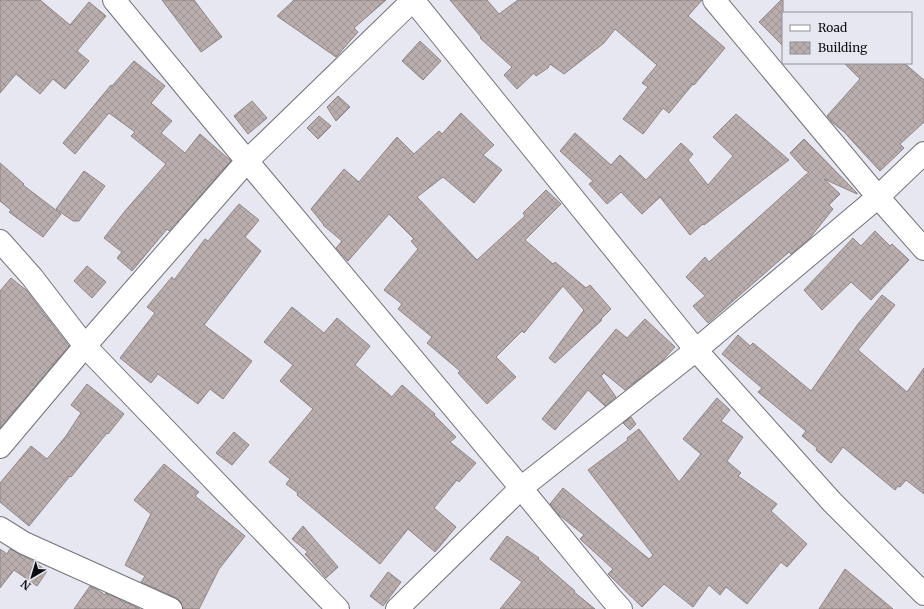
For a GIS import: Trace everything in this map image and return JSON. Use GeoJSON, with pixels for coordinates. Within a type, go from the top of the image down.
{"type":"FeatureCollection","features":[{"type":"Feature","properties":{"kind":"street"},"geometry":{"type":"LineString","coordinates":[[114,0],[621,609]]}},
{"type":"Feature","properties":{"kind":"street"},"geometry":{"type":"LineString","coordinates":[[0,447],[85,346],[247,161],[413,0],[696,350],[832,502],[924,594]]}},
{"type":"Feature","properties":{"kind":"street"},"geometry":{"type":"LineString","coordinates":[[714,0],[878,197],[924,249]]}},
{"type":"Feature","properties":{"kind":"street"},"geometry":{"type":"LineString","coordinates":[[397,609],[521,488],[696,350],[878,197],[924,153]]}},
{"type":"Feature","properties":{"kind":"street"},"geometry":{"type":"LineString","coordinates":[[0,241],[32,277],[85,346],[338,609]]}},
{"type":"Feature","properties":{"kind":"street"},"geometry":{"type":"LineString","coordinates":[[0,528],[24,544],[171,609]]}},
{"type":"Feature","properties":{"kind":"building"},"geometry":{"type":"Polygon","coordinates":[[[0,0],[40,0],[70,25],[89,2],[106,16],[77,51],[89,61],[65,89],[53,79],[40,94],[16,74],[0,93],[0,0]]]}},
{"type":"Feature","properties":{"kind":"building"},"geometry":{"type":"Polygon","coordinates":[[[162,0],[194,0],[222,37],[201,52],[162,0]]]}},
{"type":"Feature","properties":{"kind":"building"},"geometry":{"type":"Polygon","coordinates":[[[294,0],[386,0],[354,28],[358,32],[336,57],[277,16],[294,0]]]}},
{"type":"Feature","properties":{"kind":"building"},"geometry":{"type":"Polygon","coordinates":[[[450,0],[487,0],[499,14],[518,0],[702,0],[688,16],[725,48],[669,113],[663,108],[643,134],[623,119],[648,87],[642,83],[657,65],[615,29],[604,43],[564,74],[550,64],[548,68],[536,76],[534,73],[517,89],[504,75],[512,67],[480,38],[481,37],[450,0]]]}},
{"type":"Feature","properties":{"kind":"building"},"geometry":{"type":"Polygon","coordinates":[[[781,0],[783,0],[782,45],[759,22],[781,0]]]}},
{"type":"Feature","properties":{"kind":"building"},"geometry":{"type":"Polygon","coordinates":[[[420,41],[441,61],[423,80],[402,61],[420,41]]]}},
{"type":"Feature","properties":{"kind":"building"},"geometry":{"type":"Polygon","coordinates":[[[134,61],[165,86],[151,103],[172,121],[161,133],[185,153],[200,134],[231,161],[169,231],[167,229],[132,271],[117,258],[122,252],[104,238],[125,211],[166,164],[131,136],[135,132],[109,113],[75,154],[63,143],[111,85],[112,86],[134,61]]]}},
{"type":"Feature","properties":{"kind":"building"},"geometry":{"type":"Polygon","coordinates":[[[845,64],[905,64],[924,80],[924,122],[900,144],[904,148],[880,171],[827,116],[860,79],[845,64]]]}},
{"type":"Feature","properties":{"kind":"building"},"geometry":{"type":"Polygon","coordinates":[[[338,96],[350,107],[336,121],[327,107],[338,96]]]}},
{"type":"Feature","properties":{"kind":"building"},"geometry":{"type":"Polygon","coordinates":[[[252,101],[267,118],[248,134],[234,116],[252,101]]]}},
{"type":"Feature","properties":{"kind":"building"},"geometry":{"type":"Polygon","coordinates":[[[461,113],[494,145],[483,155],[502,170],[474,203],[443,177],[417,197],[477,260],[525,216],[523,213],[546,190],[561,204],[525,240],[553,264],[555,262],[586,288],[590,285],[611,309],[601,319],[602,320],[555,363],[549,358],[584,310],[563,286],[524,333],[522,331],[496,357],[516,377],[487,404],[458,373],[460,371],[427,343],[432,337],[398,309],[402,304],[384,290],[418,249],[411,241],[414,239],[389,214],[348,261],[336,248],[342,241],[323,225],[311,209],[344,169],[359,182],[397,137],[414,154],[439,131],[442,134],[461,113]]]}},
{"type":"Feature","properties":{"kind":"building"},"geometry":{"type":"Polygon","coordinates":[[[736,114],[789,160],[690,235],[660,197],[642,214],[621,192],[607,204],[589,184],[593,181],[560,151],[575,133],[611,165],[620,155],[646,180],[681,143],[693,154],[688,160],[708,185],[733,156],[713,137],[736,114]]]}},
{"type":"Feature","properties":{"kind":"building"},"geometry":{"type":"Polygon","coordinates":[[[319,116],[331,126],[318,139],[307,128],[319,116]]]}},
{"type":"Feature","properties":{"kind":"building"},"geometry":{"type":"Polygon","coordinates":[[[804,139],[857,194],[824,179],[840,194],[829,205],[833,209],[809,239],[791,254],[789,252],[708,323],[693,306],[705,296],[686,277],[705,257],[709,262],[809,172],[805,170],[790,153],[804,139]]]}},
{"type":"Feature","properties":{"kind":"building"},"geometry":{"type":"Polygon","coordinates":[[[0,163],[24,184],[23,185],[61,214],[43,237],[9,212],[11,210],[0,201],[0,163]]]}},
{"type":"Feature","properties":{"kind":"building"},"geometry":{"type":"Polygon","coordinates":[[[84,171],[105,186],[79,221],[73,221],[56,209],[84,171]]]}},
{"type":"Feature","properties":{"kind":"building"},"geometry":{"type":"Polygon","coordinates":[[[239,204],[259,220],[245,237],[261,251],[204,325],[252,361],[223,399],[210,389],[198,404],[158,374],[151,383],[120,358],[155,313],[147,307],[172,277],[174,280],[205,239],[208,241],[239,204]]]}},
{"type":"Feature","properties":{"kind":"building"},"geometry":{"type":"Polygon","coordinates":[[[875,231],[890,246],[892,244],[909,260],[871,300],[851,282],[822,310],[804,290],[853,238],[861,246],[875,231]]]}},
{"type":"Feature","properties":{"kind":"building"},"geometry":{"type":"Polygon","coordinates":[[[87,266],[106,282],[92,298],[74,281],[87,266]]]}},
{"type":"Feature","properties":{"kind":"building"},"geometry":{"type":"Polygon","coordinates":[[[11,278],[26,290],[69,346],[0,428],[0,291],[11,278]]]}},
{"type":"Feature","properties":{"kind":"building"},"geometry":{"type":"Polygon","coordinates":[[[882,295],[895,305],[858,350],[907,392],[924,368],[924,494],[906,480],[895,490],[843,447],[831,463],[816,450],[817,448],[802,436],[806,431],[758,392],[762,388],[722,354],[738,335],[750,346],[753,343],[811,391],[858,324],[882,295]]]}},
{"type":"Feature","properties":{"kind":"building"},"geometry":{"type":"Polygon","coordinates":[[[292,307],[324,333],[337,318],[370,346],[355,365],[392,397],[402,385],[435,414],[434,415],[456,437],[450,442],[476,463],[459,482],[457,480],[434,508],[456,527],[435,552],[408,529],[380,564],[297,495],[298,493],[286,484],[290,479],[269,462],[313,409],[280,381],[293,365],[264,342],[292,307]]]}},
{"type":"Feature","properties":{"kind":"building"},"geometry":{"type":"Polygon","coordinates":[[[645,319],[675,347],[662,361],[625,390],[604,373],[601,376],[616,397],[605,406],[588,390],[555,430],[542,419],[616,329],[627,338],[645,319]]]}},
{"type":"Feature","properties":{"kind":"building"},"geometry":{"type":"Polygon","coordinates":[[[87,384],[124,414],[29,526],[0,502],[0,483],[31,446],[47,459],[66,436],[81,413],[71,405],[87,384]]]}},
{"type":"Feature","properties":{"kind":"building"},"geometry":{"type":"Polygon","coordinates":[[[717,398],[730,410],[721,421],[743,437],[727,461],[741,473],[738,476],[777,504],[771,511],[807,544],[787,567],[781,562],[747,604],[726,587],[720,595],[709,585],[693,607],[664,584],[642,607],[608,574],[613,569],[580,539],[584,535],[559,515],[550,504],[563,488],[649,559],[653,555],[588,470],[628,440],[627,438],[639,429],[679,482],[701,454],[683,439],[717,398]]]}},
{"type":"Feature","properties":{"kind":"building"},"geometry":{"type":"Polygon","coordinates":[[[631,417],[636,424],[630,430],[623,423],[631,417]]]}},
{"type":"Feature","properties":{"kind":"building"},"geometry":{"type":"Polygon","coordinates":[[[234,432],[249,445],[232,465],[216,453],[234,432]]]}},
{"type":"Feature","properties":{"kind":"building"},"geometry":{"type":"Polygon","coordinates":[[[164,464],[199,492],[195,496],[245,536],[219,569],[199,609],[183,609],[181,602],[176,598],[141,582],[145,576],[125,565],[151,514],[134,500],[164,464]]]}},
{"type":"Feature","properties":{"kind":"building"},"geometry":{"type":"Polygon","coordinates":[[[303,526],[338,567],[326,578],[305,554],[308,552],[292,539],[303,526]]]}},
{"type":"Feature","properties":{"kind":"building"},"geometry":{"type":"Polygon","coordinates":[[[507,536],[539,558],[538,559],[575,591],[574,592],[595,609],[500,609],[522,582],[490,559],[507,536]]]}},
{"type":"Feature","properties":{"kind":"building"},"geometry":{"type":"Polygon","coordinates":[[[0,549],[7,554],[10,549],[30,559],[47,571],[37,586],[14,570],[0,588],[0,549]]]}},
{"type":"Feature","properties":{"kind":"building"},"geometry":{"type":"Polygon","coordinates":[[[845,569],[893,609],[819,609],[845,569]]]}},
{"type":"Feature","properties":{"kind":"building"},"geometry":{"type":"Polygon","coordinates":[[[388,572],[401,582],[383,606],[370,596],[388,572]]]}},
{"type":"Feature","properties":{"kind":"building"},"geometry":{"type":"Polygon","coordinates":[[[90,586],[105,595],[106,593],[140,609],[74,609],[90,586]]]}}]}
